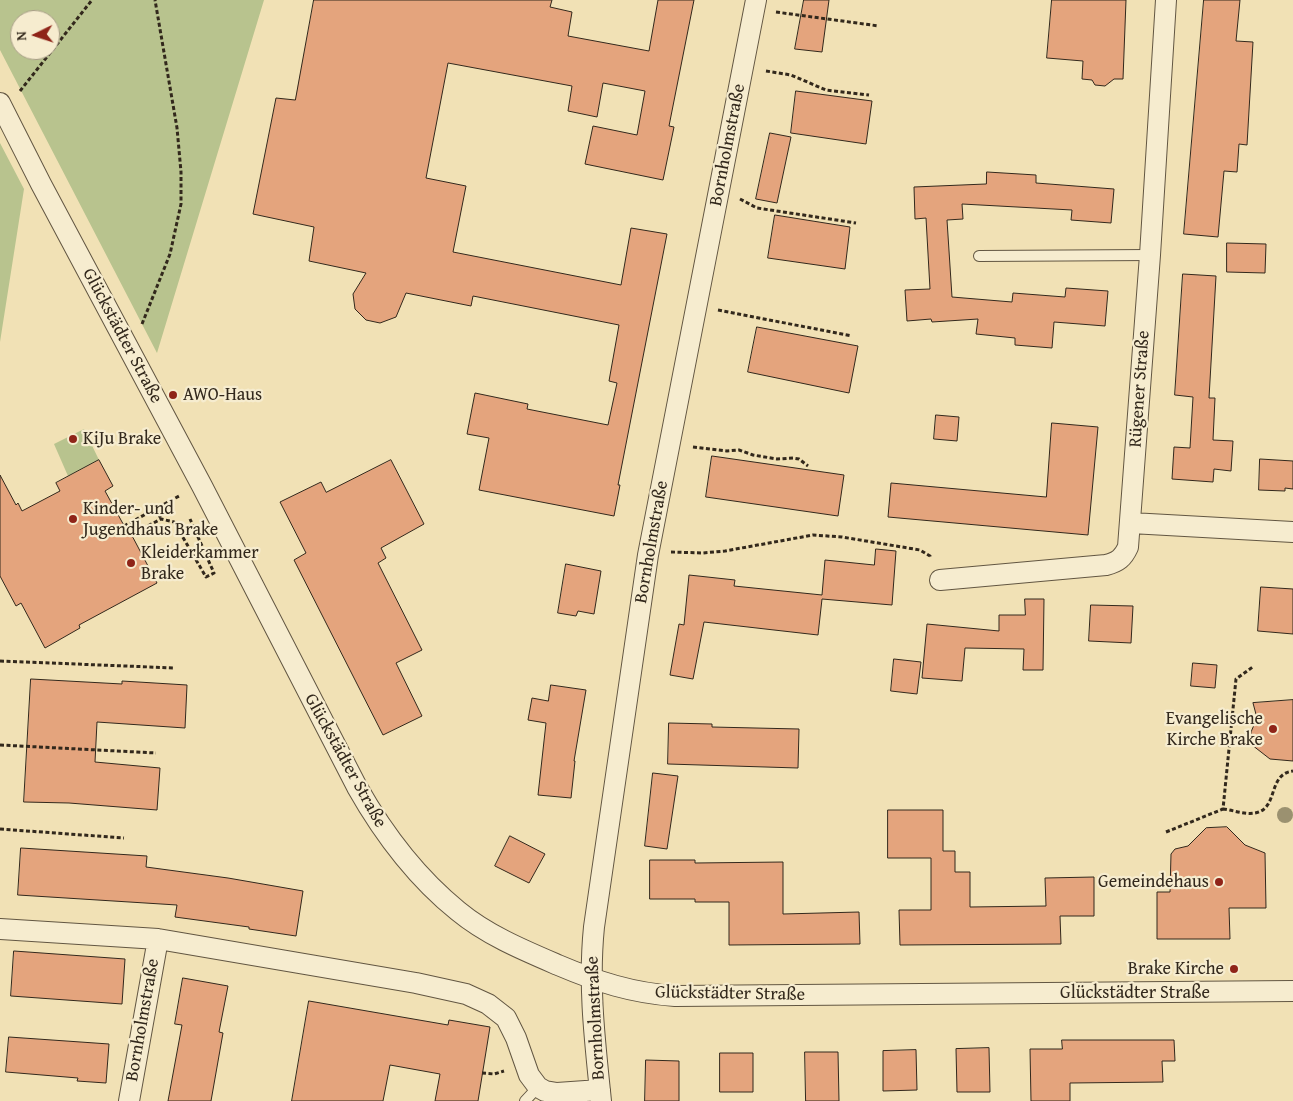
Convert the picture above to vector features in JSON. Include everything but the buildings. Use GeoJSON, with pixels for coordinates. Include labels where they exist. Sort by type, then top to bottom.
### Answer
{"type":"FeatureCollection","features":[{"type":"Feature","properties":{"kind":"street","name":"Rügener Straße"},"geometry":{"type":"LineString","coordinates":[[940,580],[1115,563],[1123,557],[1128,547],[1150,255],[1166,0]]}},
{"type":"Feature","properties":{"kind":"street","name":"Bornholmstraße"},"geometry":{"type":"LineString","coordinates":[[0,929],[158,939],[408,982],[466,994],[488,1004],[506,1018],[516,1038],[529,1075],[532,1094],[545,1091],[600,1095],[590,978],[594,927],[648,555],[755,4]]}},
{"type":"Feature","properties":{"kind":"street","name":"Glückstädter Straße"},"geometry":{"type":"LineString","coordinates":[[2,107],[130,353],[207,495],[357,787],[388,837],[434,889],[458,911],[482,928],[513,945],[590,978],[632,991],[675,996],[1293,992]]}},
{"type":"Feature","properties":{"kind":"street"},"geometry":{"type":"LineString","coordinates":[[1131,523],[1293,532]]}},
{"type":"Feature","properties":{"kind":"street","name":"Bornholmstraße"},"geometry":{"type":"LineString","coordinates":[[129,1101],[158,939]]}},
{"type":"Feature","properties":{"kind":"lane"},"geometry":{"type":"LineString","coordinates":[[979,256],[1150,255]]}},
{"type":"Feature","properties":{"kind":"path"},"geometry":{"type":"LineString","coordinates":[[2,107],[92,0]]}},
{"type":"Feature","properties":{"kind":"path"},"geometry":{"type":"LineString","coordinates":[[130,353],[170,254],[181,204],[181,172],[177,128],[155,0]]}},
{"type":"Feature","properties":{"kind":"path"},"geometry":{"type":"LineString","coordinates":[[755,4],[880,26]]}},
{"type":"Feature","properties":{"kind":"path"},"geometry":{"type":"LineString","coordinates":[[743,67],[790,76],[826,90],[870,95]]}},
{"type":"Feature","properties":{"kind":"path"},"geometry":{"type":"LineString","coordinates":[[718,196],[744,200],[757,208],[856,223]]}},
{"type":"Feature","properties":{"kind":"path"},"geometry":{"type":"LineString","coordinates":[[696,306],[852,336]]}},
{"type":"Feature","properties":{"kind":"path"},"geometry":{"type":"LineString","coordinates":[[670,442],[680,446],[739,450],[753,455],[777,459],[799,459],[808,466]]}},
{"type":"Feature","properties":{"kind":"path"},"geometry":{"type":"LineString","coordinates":[[124,526],[180,495],[184,504]]}},
{"type":"Feature","properties":{"kind":"path"},"geometry":{"type":"LineString","coordinates":[[156,508],[161,519]]}},
{"type":"Feature","properties":{"kind":"path"},"geometry":{"type":"LineString","coordinates":[[132,535],[161,519],[174,522],[206,578],[214,573],[187,512]]}},
{"type":"Feature","properties":{"kind":"path"},"geometry":{"type":"LineString","coordinates":[[648,555],[663,552],[703,553],[813,535],[826,535],[920,550],[930,556],[940,580]]}},
{"type":"Feature","properties":{"kind":"path"},"geometry":{"type":"LineString","coordinates":[[0,661],[175,668]]}},
{"type":"Feature","properties":{"kind":"path"},"geometry":{"type":"LineString","coordinates":[[1223,809],[1236,680],[1254,666]]}},
{"type":"Feature","properties":{"kind":"path"},"geometry":{"type":"LineString","coordinates":[[0,744],[156,753]]}},
{"type":"Feature","properties":{"kind":"path"},"geometry":{"type":"LineString","coordinates":[[1166,832],[1223,809],[1250,813],[1258,812],[1271,800],[1279,778],[1285,772],[1293,772]]}},
{"type":"Feature","properties":{"kind":"path"},"geometry":{"type":"LineString","coordinates":[[0,829],[124,838]]}},
{"type":"Feature","properties":{"kind":"path"},"geometry":{"type":"LineString","coordinates":[[1150,884],[1175,884]]}},
{"type":"Feature","properties":{"kind":"green space"},"geometry":{"type":"Polygon","coordinates":[[[0,0],[264,0],[157,353],[0,50],[0,0]]]}},
{"type":"Feature","properties":{"kind":"green space"},"geometry":{"type":"Polygon","coordinates":[[[0,143],[24,189],[0,342],[0,143]]]}},
{"type":"Feature","properties":{"kind":"green space"},"geometry":{"type":"Polygon","coordinates":[[[84,429],[99,460],[68,476],[54,444],[84,429]]]}},
{"type":"Feature","properties":{"kind":"place","name":"AWO-Haus"},"geometry":{"type":"Point","coordinates":[173,395]}},
{"type":"Feature","properties":{"kind":"place","name":"KiJu Brake"},"geometry":{"type":"Point","coordinates":[73,439]}},
{"type":"Feature","properties":{"kind":"place","name":"Kinder- und Jugendhaus Brake"},"geometry":{"type":"Point","coordinates":[73,519]}},
{"type":"Feature","properties":{"kind":"place","name":"Kleiderkammer Brake"},"geometry":{"type":"Point","coordinates":[131,563]}},
{"type":"Feature","properties":{"kind":"place","name":"Evangelische Kirche Brake"},"geometry":{"type":"Point","coordinates":[1273,729]}},
{"type":"Feature","properties":{"kind":"place","name":"Gemeindehaus"},"geometry":{"type":"Point","coordinates":[1219,882]}},
{"type":"Feature","properties":{"kind":"place","name":"Brake Kirche"},"geometry":{"type":"Point","coordinates":[1234,969]}}]}
